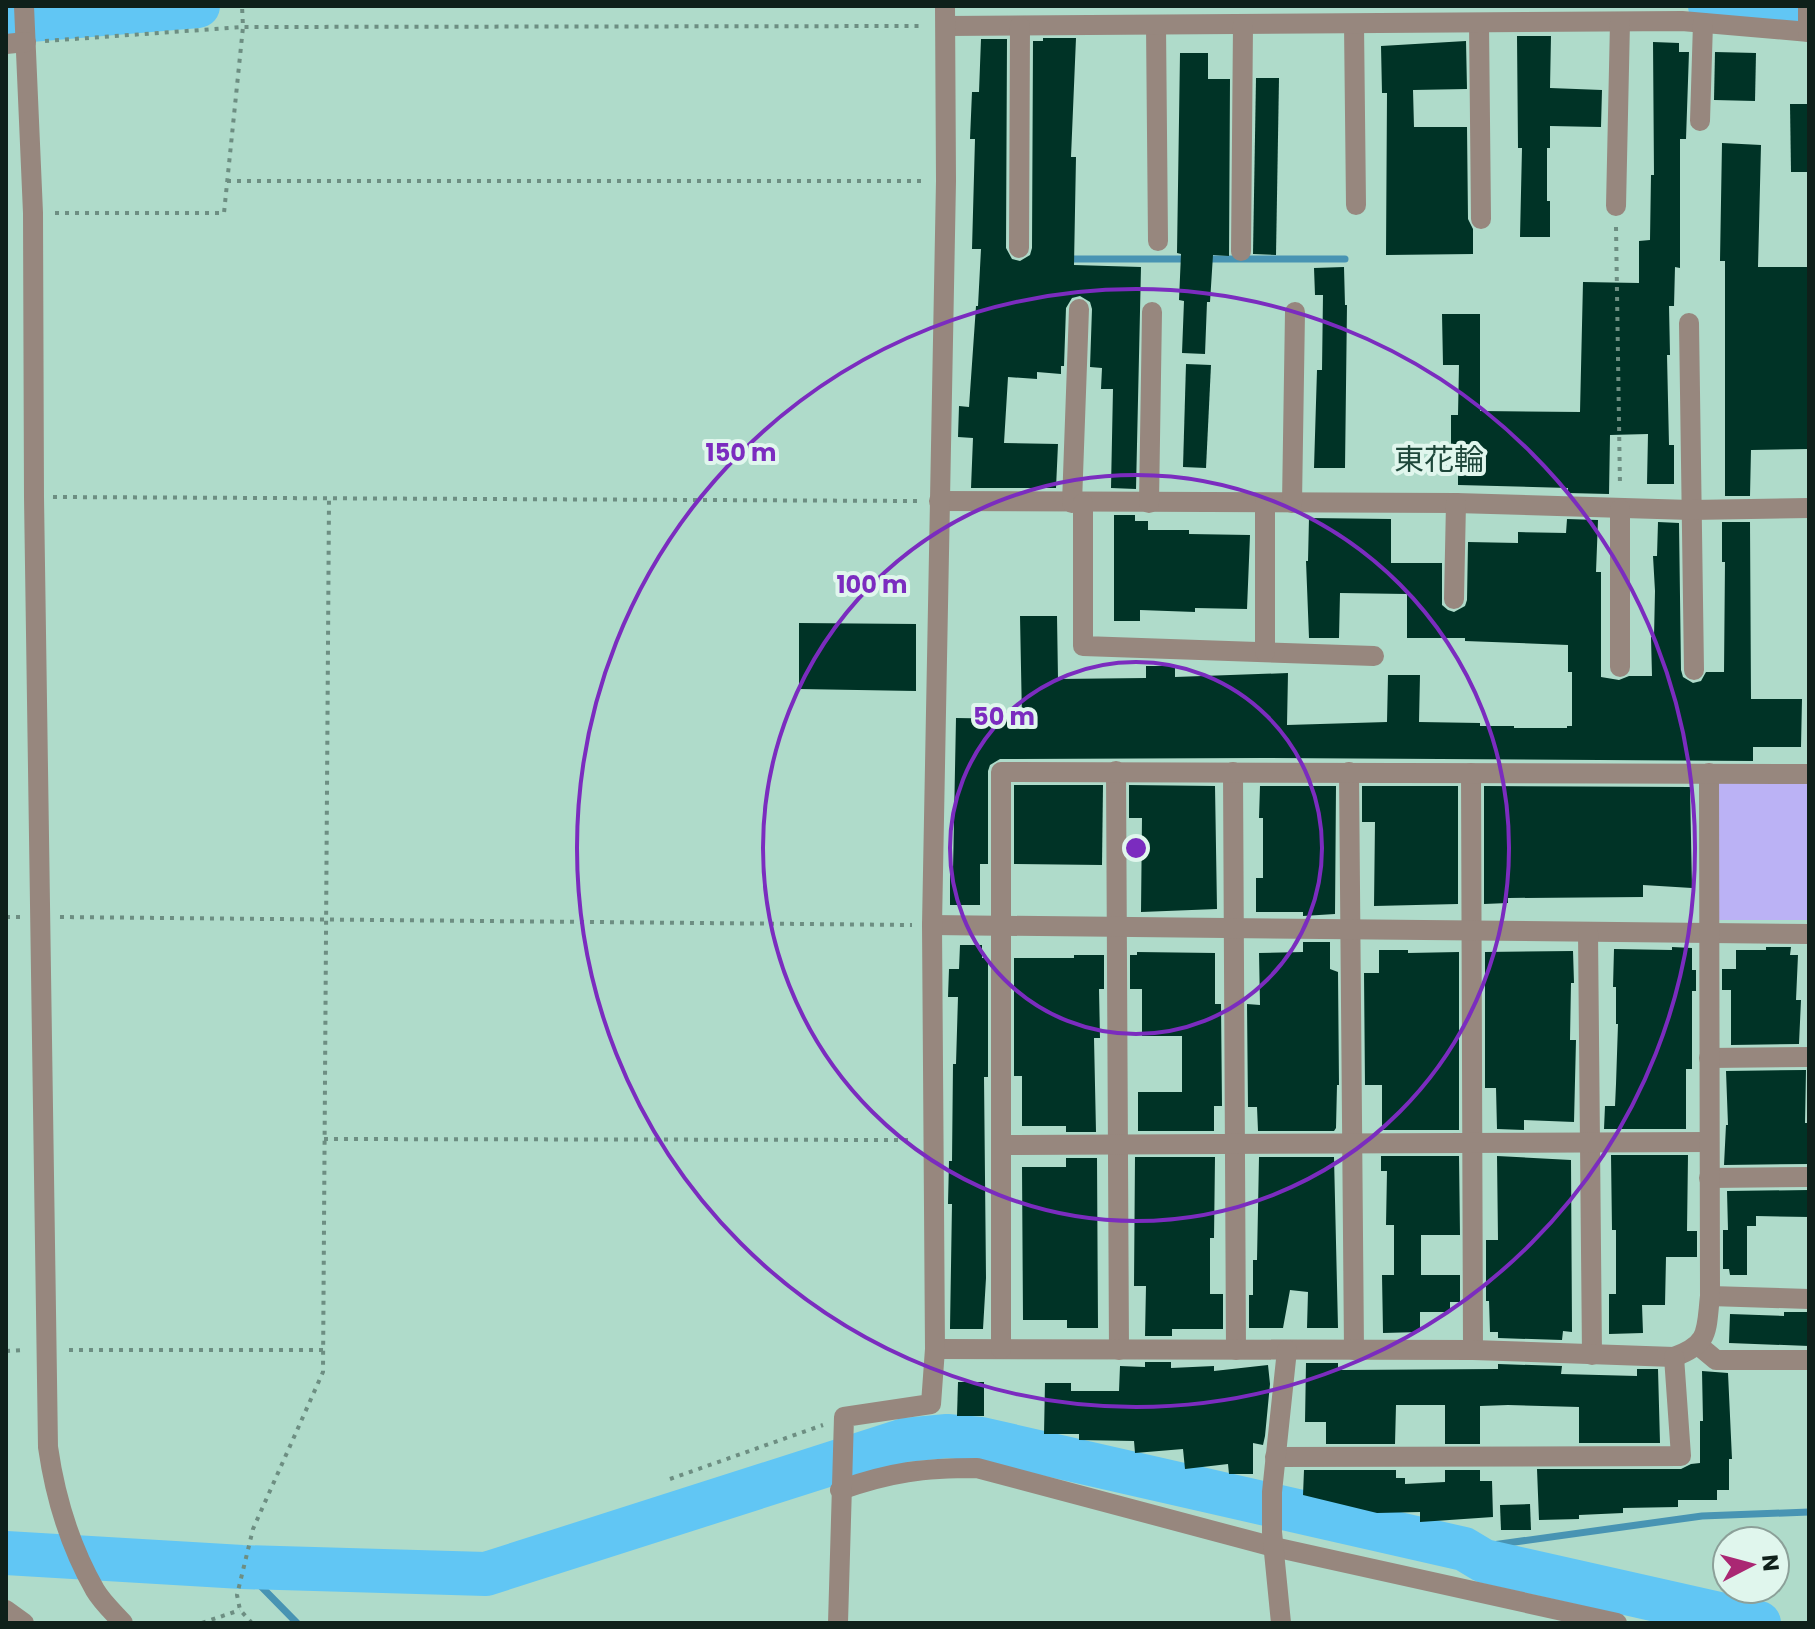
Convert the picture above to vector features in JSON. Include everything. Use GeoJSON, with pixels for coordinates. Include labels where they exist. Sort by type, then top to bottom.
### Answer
{"type":"FeatureCollection","features":[{"type":"Feature","properties":{"kind":"street"},"geometry":{"type":"LineString","coordinates":[[24,6],[20,40],[33,213],[34,497],[48,1447],[53,1482],[72,1540],[92,1585],[123,1623]]}},
{"type":"Feature","properties":{"kind":"street"},"geometry":{"type":"LineString","coordinates":[[838,1623],[844,1417],[931,1404],[935,1349],[932,925],[946,181],[946,16],[1020,26],[1479,23],[1551,16],[1620,22],[1682,15],[1703,23],[1808,24]]}},
{"type":"Feature","properties":{"kind":"street"},"geometry":{"type":"LineString","coordinates":[[1616,206],[1620,22]]}},
{"type":"Feature","properties":{"kind":"street"},"geometry":{"type":"LineString","coordinates":[[1479,23],[1481,219]]}},
{"type":"Feature","properties":{"kind":"street"},"geometry":{"type":"LineString","coordinates":[[1700,121],[1703,23]]}},
{"type":"Feature","properties":{"kind":"street"},"geometry":{"type":"LineString","coordinates":[[1354,24],[1356,205]]}},
{"type":"Feature","properties":{"kind":"street"},"geometry":{"type":"LineString","coordinates":[[1156,25],[1158,241]]}},
{"type":"Feature","properties":{"kind":"street"},"geometry":{"type":"LineString","coordinates":[[1241,251],[1243,25]]}},
{"type":"Feature","properties":{"kind":"street"},"geometry":{"type":"LineString","coordinates":[[1019,248],[1020,26]]}},
{"type":"Feature","properties":{"kind":"street"},"geometry":{"type":"LineString","coordinates":[[1079,309],[1078,503],[1083,646],[1374,656]]}},
{"type":"Feature","properties":{"kind":"street"},"geometry":{"type":"LineString","coordinates":[[1149,503],[1152,312]]}},
{"type":"Feature","properties":{"kind":"street"},"geometry":{"type":"LineString","coordinates":[[1292,503],[1295,312]]}},
{"type":"Feature","properties":{"kind":"street"},"geometry":{"type":"LineString","coordinates":[[1689,323],[1694,670]]}},
{"type":"Feature","properties":{"kind":"street"},"geometry":{"type":"LineString","coordinates":[[939,501],[1456,503],[1691,510],[1809,508]]}},
{"type":"Feature","properties":{"kind":"street"},"geometry":{"type":"LineString","coordinates":[[1265,503],[1265,652]]}},
{"type":"Feature","properties":{"kind":"street"},"geometry":{"type":"LineString","coordinates":[[1454,599],[1456,503]]}},
{"type":"Feature","properties":{"kind":"street"},"geometry":{"type":"LineString","coordinates":[[1620,509],[1620,667]]}},
{"type":"Feature","properties":{"kind":"street"},"geometry":{"type":"LineString","coordinates":[[1116,771],[1119,1350]]}},
{"type":"Feature","properties":{"kind":"street"},"geometry":{"type":"LineString","coordinates":[[1001,1349],[1001,772],[1809,774]]}},
{"type":"Feature","properties":{"kind":"street"},"geometry":{"type":"LineString","coordinates":[[1233,772],[1236,1350]]}},
{"type":"Feature","properties":{"kind":"street"},"geometry":{"type":"LineString","coordinates":[[1349,772],[1354,1350]]}},
{"type":"Feature","properties":{"kind":"street"},"geometry":{"type":"LineString","coordinates":[[1471,773],[1473,1350]]}},
{"type":"Feature","properties":{"kind":"street"},"geometry":{"type":"LineString","coordinates":[[935,1349],[1473,1350],[1674,1357],[1698,1345],[1705,1336],[1710,1296],[1709,773]]}},
{"type":"Feature","properties":{"kind":"street"},"geometry":{"type":"LineString","coordinates":[[932,925],[1809,934]]}},
{"type":"Feature","properties":{"kind":"street"},"geometry":{"type":"LineString","coordinates":[[1588,932],[1592,1355]]}},
{"type":"Feature","properties":{"kind":"street"},"geometry":{"type":"LineString","coordinates":[[1709,1058],[1809,1057]]}},
{"type":"Feature","properties":{"kind":"street"},"geometry":{"type":"LineString","coordinates":[[1001,1145],[1709,1142]]}},
{"type":"Feature","properties":{"kind":"street"},"geometry":{"type":"LineString","coordinates":[[1709,1178],[1809,1177]]}},
{"type":"Feature","properties":{"kind":"street"},"geometry":{"type":"LineString","coordinates":[[1710,1296],[1809,1299]]}},
{"type":"Feature","properties":{"kind":"street"},"geometry":{"type":"LineString","coordinates":[[1698,1345],[1716,1360],[1809,1360]]}},
{"type":"Feature","properties":{"kind":"street"},"geometry":{"type":"LineString","coordinates":[[1281,1623],[1272,1492],[1287,1350]]}},
{"type":"Feature","properties":{"kind":"street"},"geometry":{"type":"LineString","coordinates":[[1275,1457],[1681,1456],[1674,1357]]}},
{"type":"Feature","properties":{"kind":"street"},"geometry":{"type":"LineString","coordinates":[[841,1483],[935,1468],[977,1468],[1617,1623]]}},
{"type":"Feature","properties":{"kind":"street"},"geometry":{"type":"LineString","coordinates":[[6,1610],[24,1623]]}},
{"type":"Feature","properties":{"kind":"path"},"geometry":{"type":"LineString","coordinates":[[33,213],[224,213],[243,27],[242,6]]}},
{"type":"Feature","properties":{"kind":"path"},"geometry":{"type":"LineString","coordinates":[[20,40],[243,27],[946,16]]}},
{"type":"Feature","properties":{"kind":"path"},"geometry":{"type":"LineString","coordinates":[[227,181],[946,181]]}},
{"type":"Feature","properties":{"kind":"path"},"geometry":{"type":"LineString","coordinates":[[1616,206],[1620,509]]}},
{"type":"Feature","properties":{"kind":"path"},"geometry":{"type":"LineString","coordinates":[[34,497],[939,501]]}},
{"type":"Feature","properties":{"kind":"path"},"geometry":{"type":"LineString","coordinates":[[252,1623],[240,1610],[237,1595],[253,1529],[323,1372],[329,498]]}},
{"type":"Feature","properties":{"kind":"path"},"geometry":{"type":"LineString","coordinates":[[6,917],[932,925]]}},
{"type":"Feature","properties":{"kind":"path"},"geometry":{"type":"LineString","coordinates":[[324,1139],[933,1140]]}},
{"type":"Feature","properties":{"kind":"path"},"geometry":{"type":"LineString","coordinates":[[6,1351],[323,1350]]}},
{"type":"Feature","properties":{"kind":"path"},"geometry":{"type":"LineString","coordinates":[[670,1479],[844,1417]]}},
{"type":"Feature","properties":{"kind":"path"},"geometry":{"type":"LineString","coordinates":[[202,1623],[240,1610]]}},
{"type":"Feature","properties":{"kind":"shaded area"},"geometry":{"type":"Polygon","coordinates":[[[1719,782],[1809,782],[1809,920],[1719,920],[1719,782]]]}},
{"type":"Feature","properties":{"kind":"building"},"geometry":{"type":"Polygon","coordinates":[[[1517,36],[1551,36],[1550,88],[1602,90],[1601,127],[1550,126],[1547,201],[1550,201],[1550,237],[1520,237],[1522,148],[1518,148],[1517,36]]]}},
{"type":"Feature","properties":{"kind":"building"},"geometry":{"type":"Polygon","coordinates":[[[1043,38],[1076,38],[1071,157],[1076,157],[1074,265],[1141,267],[1136,489],[1111,488],[1113,389],[1101,389],[1102,368],[1090,367],[1092,309],[1090,302],[1080,296],[1072,298],[1066,308],[1061,374],[1037,372],[1037,379],[1008,377],[1004,443],[1058,444],[1056,488],[971,488],[973,438],[958,437],[959,406],[969,407],[978,306],[981,249],[972,249],[975,139],[970,139],[972,92],[979,92],[981,39],[1007,39],[1006,248],[1012,259],[1020,261],[1030,255],[1032,248],[1033,41],[1043,41],[1043,38]]]}},
{"type":"Feature","properties":{"kind":"building"},"geometry":{"type":"Polygon","coordinates":[[[1466,41],[1467,89],[1413,90],[1414,127],[1467,127],[1468,219],[1473,229],[1473,254],[1386,255],[1387,93],[1382,93],[1381,46],[1466,41]]]}},
{"type":"Feature","properties":{"kind":"building"},"geometry":{"type":"Polygon","coordinates":[[[1653,42],[1679,43],[1679,52],[1689,52],[1686,139],[1680,139],[1680,268],[1675,267],[1674,306],[1669,306],[1670,355],[1667,355],[1669,445],[1674,445],[1674,484],[1647,484],[1648,434],[1610,435],[1609,494],[1568,493],[1568,488],[1458,485],[1458,465],[1451,465],[1451,415],[1458,415],[1459,365],[1443,365],[1442,314],[1480,314],[1480,411],[1580,412],[1583,282],[1639,283],[1639,241],[1650,240],[1651,175],[1654,175],[1653,42]]]}},
{"type":"Feature","properties":{"kind":"building"},"geometry":{"type":"Polygon","coordinates":[[[1715,52],[1756,53],[1755,101],[1714,100],[1715,52]]]}},
{"type":"Feature","properties":{"kind":"building"},"geometry":{"type":"Polygon","coordinates":[[[1180,53],[1208,53],[1208,79],[1230,79],[1229,256],[1213,255],[1205,354],[1182,353],[1184,301],[1179,300],[1181,254],[1177,253],[1180,53]]]}},
{"type":"Feature","properties":{"kind":"building"},"geometry":{"type":"Polygon","coordinates":[[[1256,78],[1279,78],[1276,255],[1253,254],[1256,78]]]}},
{"type":"Feature","properties":{"kind":"building"},"geometry":{"type":"Polygon","coordinates":[[[1790,104],[1809,104],[1809,172],[1791,172],[1790,104]]]}},
{"type":"Feature","properties":{"kind":"building"},"geometry":{"type":"Polygon","coordinates":[[[1722,143],[1761,145],[1758,267],[1809,267],[1809,449],[1751,450],[1750,496],[1725,496],[1725,261],[1720,261],[1722,143]]]}},
{"type":"Feature","properties":{"kind":"building"},"geometry":{"type":"Polygon","coordinates":[[[1344,267],[1347,305],[1345,468],[1314,468],[1317,370],[1322,370],[1323,295],[1315,295],[1314,268],[1344,267]]]}},
{"type":"Feature","properties":{"kind":"building"},"geometry":{"type":"Polygon","coordinates":[[[1186,364],[1211,365],[1206,468],[1183,467],[1186,364]]]}},
{"type":"Feature","properties":{"kind":"building"},"geometry":{"type":"Polygon","coordinates":[[[1114,515],[1135,515],[1135,521],[1148,521],[1148,530],[1250,535],[1247,609],[1195,608],[1195,612],[1140,610],[1140,621],[1114,621],[1114,515]]]}},
{"type":"Feature","properties":{"kind":"building"},"geometry":{"type":"Polygon","coordinates":[[[1309,518],[1391,519],[1391,563],[1442,563],[1442,605],[1454,612],[1465,606],[1467,600],[1468,542],[1518,543],[1518,532],[1566,533],[1567,519],[1598,520],[1596,572],[1601,572],[1601,677],[1619,680],[1629,676],[1652,676],[1653,556],[1657,556],[1658,522],[1679,523],[1681,670],[1683,677],[1693,683],[1701,681],[1706,672],[1724,672],[1725,562],[1722,562],[1722,522],[1750,522],[1751,699],[1802,699],[1801,747],[1753,747],[1753,761],[1000,759],[990,765],[988,771],[988,864],[980,864],[980,905],[950,905],[956,718],[1022,719],[1020,616],[1057,616],[1058,679],[1146,678],[1146,666],[1175,666],[1175,677],[1288,673],[1287,725],[1387,722],[1388,675],[1420,675],[1419,722],[1480,723],[1480,726],[1514,728],[1572,726],[1572,672],[1568,672],[1568,645],[1465,641],[1465,638],[1407,638],[1407,594],[1340,593],[1339,638],[1309,638],[1306,561],[1309,518]]]}},
{"type":"Feature","properties":{"kind":"building"},"geometry":{"type":"Polygon","coordinates":[[[799,623],[916,624],[916,691],[799,689],[799,623]]]}},
{"type":"Feature","properties":{"kind":"building"},"geometry":{"type":"Polygon","coordinates":[[[1014,785],[1103,785],[1102,865],[1014,864],[1014,785]]]}},
{"type":"Feature","properties":{"kind":"building"},"geometry":{"type":"Polygon","coordinates":[[[1129,785],[1215,786],[1217,909],[1141,912],[1142,818],[1129,818],[1129,785]]]}},
{"type":"Feature","properties":{"kind":"building"},"geometry":{"type":"Polygon","coordinates":[[[1260,786],[1336,786],[1335,914],[1303,916],[1303,912],[1256,912],[1256,878],[1263,878],[1260,786]]]}},
{"type":"Feature","properties":{"kind":"building"},"geometry":{"type":"Polygon","coordinates":[[[1362,786],[1458,786],[1458,904],[1374,906],[1375,822],[1362,822],[1362,786]]]}},
{"type":"Feature","properties":{"kind":"building"},"geometry":{"type":"Polygon","coordinates":[[[1484,786],[1690,787],[1692,888],[1643,885],[1643,897],[1508,898],[1508,903],[1484,904],[1484,786]]]}},
{"type":"Feature","properties":{"kind":"building"},"geometry":{"type":"Polygon","coordinates":[[[1303,942],[1330,942],[1330,969],[1338,972],[1339,1085],[1336,1128],[1334,1131],[1258,1131],[1257,1107],[1248,1107],[1247,1004],[1260,1005],[1259,953],[1303,952],[1303,942]]]}},
{"type":"Feature","properties":{"kind":"building"},"geometry":{"type":"Polygon","coordinates":[[[960,945],[982,945],[982,958],[988,958],[983,1329],[950,1329],[952,1204],[948,1204],[949,1161],[952,1161],[953,1064],[956,1064],[958,997],[948,997],[949,969],[959,969],[960,945]]]}},
{"type":"Feature","properties":{"kind":"building"},"geometry":{"type":"Polygon","coordinates":[[[1672,947],[1692,948],[1692,970],[1696,970],[1696,991],[1692,991],[1692,1069],[1686,1069],[1686,1129],[1604,1129],[1605,1106],[1615,1106],[1618,1024],[1616,987],[1613,987],[1614,949],[1672,950],[1672,947]]]}},
{"type":"Feature","properties":{"kind":"building"},"geometry":{"type":"Polygon","coordinates":[[[1766,947],[1791,947],[1790,955],[1798,955],[1796,1000],[1801,1000],[1799,1044],[1731,1045],[1731,990],[1722,990],[1722,969],[1736,969],[1736,950],[1766,950],[1766,947]]]}},
{"type":"Feature","properties":{"kind":"building"},"geometry":{"type":"Polygon","coordinates":[[[1379,950],[1459,952],[1459,1130],[1382,1130],[1382,1085],[1365,1085],[1364,973],[1379,973],[1379,950]]]}},
{"type":"Feature","properties":{"kind":"building"},"geometry":{"type":"Polygon","coordinates":[[[1573,951],[1570,1040],[1576,1040],[1574,1122],[1524,1120],[1524,1130],[1497,1129],[1496,1088],[1485,1088],[1485,952],[1573,951]]]}},
{"type":"Feature","properties":{"kind":"building"},"geometry":{"type":"Polygon","coordinates":[[[1137,952],[1215,953],[1215,1004],[1221,1004],[1222,1106],[1214,1106],[1214,1131],[1138,1131],[1138,1092],[1182,1092],[1182,1036],[1142,1036],[1142,989],[1130,989],[1130,955],[1137,955],[1137,952]]]}},
{"type":"Feature","properties":{"kind":"building"},"geometry":{"type":"Polygon","coordinates":[[[1074,955],[1104,955],[1104,989],[1099,989],[1100,1038],[1094,1038],[1096,1132],[1066,1132],[1066,1126],[1022,1126],[1022,1076],[1014,1076],[1014,958],[1074,958],[1074,955]]]}},
{"type":"Feature","properties":{"kind":"building"},"geometry":{"type":"Polygon","coordinates":[[[1806,1070],[1805,1123],[1809,1123],[1809,1164],[1724,1165],[1728,1125],[1726,1071],[1806,1070]]]}},
{"type":"Feature","properties":{"kind":"building"},"geometry":{"type":"Polygon","coordinates":[[[1611,1155],[1688,1155],[1687,1231],[1697,1231],[1697,1257],[1666,1257],[1665,1305],[1642,1305],[1643,1333],[1609,1334],[1609,1294],[1616,1294],[1611,1155]]]}},
{"type":"Feature","properties":{"kind":"building"},"geometry":{"type":"Polygon","coordinates":[[[1381,1156],[1459,1156],[1460,1235],[1421,1235],[1421,1275],[1460,1275],[1460,1302],[1450,1302],[1450,1312],[1420,1312],[1420,1332],[1383,1333],[1382,1275],[1394,1275],[1394,1225],[1386,1225],[1387,1171],[1381,1171],[1381,1156]]]}},
{"type":"Feature","properties":{"kind":"building"},"geometry":{"type":"Polygon","coordinates":[[[1497,1156],[1571,1160],[1572,1332],[1563,1331],[1562,1340],[1498,1338],[1498,1332],[1490,1332],[1489,1301],[1486,1301],[1486,1240],[1498,1240],[1497,1156]]]}},
{"type":"Feature","properties":{"kind":"building"},"geometry":{"type":"Polygon","coordinates":[[[1135,1157],[1215,1157],[1210,1294],[1223,1294],[1223,1329],[1172,1329],[1172,1336],[1145,1336],[1146,1286],[1134,1286],[1135,1157]]]}},
{"type":"Feature","properties":{"kind":"building"},"geometry":{"type":"Polygon","coordinates":[[[1259,1157],[1334,1157],[1338,1328],[1307,1328],[1308,1292],[1290,1290],[1283,1328],[1249,1328],[1253,1260],[1257,1260],[1259,1157]]]}},
{"type":"Feature","properties":{"kind":"building"},"geometry":{"type":"Polygon","coordinates":[[[1066,1158],[1097,1158],[1098,1328],[1067,1328],[1067,1320],[1023,1320],[1022,1167],[1066,1167],[1066,1158]]]}},
{"type":"Feature","properties":{"kind":"building"},"geometry":{"type":"Polygon","coordinates":[[[1809,1190],[1809,1217],[1756,1216],[1756,1226],[1747,1226],[1747,1275],[1730,1275],[1729,1269],[1723,1269],[1723,1230],[1728,1230],[1727,1191],[1809,1190]]]}},
{"type":"Feature","properties":{"kind":"building"},"geometry":{"type":"Polygon","coordinates":[[[1784,1312],[1809,1312],[1809,1346],[1729,1343],[1730,1314],[1784,1316],[1784,1312]]]}},
{"type":"Feature","properties":{"kind":"building"},"geometry":{"type":"Polygon","coordinates":[[[1145,1362],[1171,1362],[1171,1368],[1214,1366],[1214,1371],[1268,1365],[1270,1384],[1265,1436],[1263,1445],[1253,1443],[1253,1474],[1229,1474],[1228,1464],[1185,1469],[1183,1449],[1135,1453],[1134,1441],[1079,1440],[1079,1434],[1044,1434],[1045,1383],[1071,1383],[1071,1391],[1119,1391],[1120,1366],[1145,1367],[1145,1362]]]}},
{"type":"Feature","properties":{"kind":"building"},"geometry":{"type":"Polygon","coordinates":[[[1306,1363],[1338,1363],[1338,1368],[1342,1370],[1498,1369],[1498,1364],[1562,1366],[1561,1374],[1637,1376],[1637,1369],[1658,1369],[1660,1443],[1579,1443],[1579,1407],[1508,1405],[1480,1406],[1480,1444],[1445,1444],[1445,1405],[1396,1405],[1395,1444],[1326,1444],[1326,1422],[1305,1422],[1306,1363]]]}},
{"type":"Feature","properties":{"kind":"building"},"geometry":{"type":"Polygon","coordinates":[[[1702,1371],[1728,1373],[1732,1459],[1729,1459],[1729,1490],[1717,1490],[1717,1500],[1678,1500],[1678,1507],[1623,1508],[1623,1513],[1539,1520],[1537,1469],[1681,1469],[1700,1463],[1702,1371]]]}},
{"type":"Feature","properties":{"kind":"building"},"geometry":{"type":"Polygon","coordinates":[[[958,1382],[984,1382],[984,1416],[957,1416],[958,1382]]]}},
{"type":"Feature","properties":{"kind":"building"},"geometry":{"type":"Polygon","coordinates":[[[1304,1470],[1396,1470],[1396,1478],[1405,1478],[1405,1484],[1445,1482],[1445,1470],[1480,1470],[1480,1481],[1492,1481],[1493,1517],[1420,1522],[1420,1512],[1377,1513],[1303,1495],[1304,1470]]]}},
{"type":"Feature","properties":{"kind":"building"},"geometry":{"type":"Polygon","coordinates":[[[1530,1504],[1531,1530],[1501,1530],[1500,1505],[1530,1504]]]}},
{"type":"Feature","properties":{"kind":"waterway"},"geometry":{"type":"LineString","coordinates":[[6,22],[198,6]]}},
{"type":"Feature","properties":{"kind":"waterway"},"geometry":{"type":"LineString","coordinates":[[1710,6],[1809,14]]}},
{"type":"Feature","properties":{"kind":"waterway"},"geometry":{"type":"LineString","coordinates":[[1067,259],[1190,259]]}},
{"type":"Feature","properties":{"kind":"waterway"},"geometry":{"type":"LineString","coordinates":[[1207,259],[1345,259]]}},
{"type":"Feature","properties":{"kind":"waterway"},"geometry":{"type":"LineString","coordinates":[[6,1553],[242,1567],[486,1574],[905,1440],[947,1436],[981,1439],[1464,1549],[1484,1561],[1759,1623]]}},
{"type":"Feature","properties":{"kind":"waterway"},"geometry":{"type":"LineString","coordinates":[[1464,1549],[1702,1516],[1809,1512]]}},
{"type":"Feature","properties":{"kind":"waterway"},"geometry":{"type":"LineString","coordinates":[[242,1567],[297,1623]]}},
{"type":"Feature","properties":{"kind":"district","name":"東花輪"},"geometry":{"type":"Point","coordinates":[1439,459]}}]}
